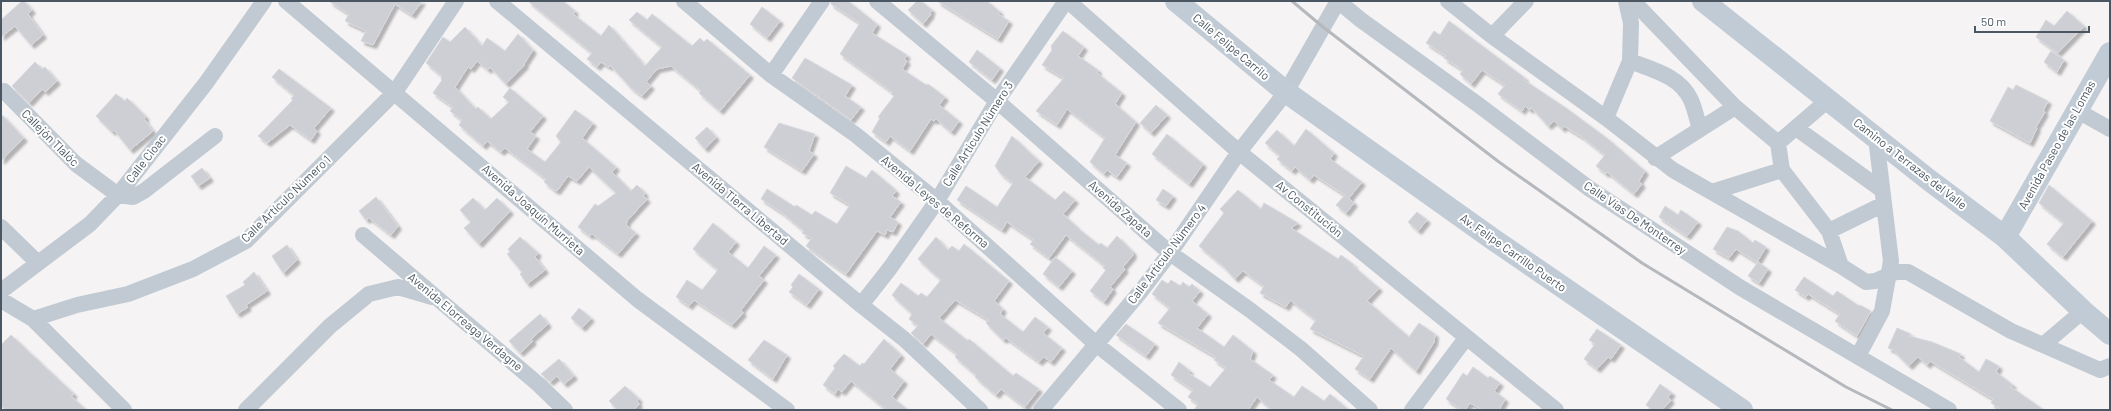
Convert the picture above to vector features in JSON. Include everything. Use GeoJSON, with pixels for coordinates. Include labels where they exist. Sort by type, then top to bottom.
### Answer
{"type":"FeatureCollection","features":[{"type":"Feature","properties":{"kind":"street","name":"Calle Cioac"},"geometry":{"type":"LineString","coordinates":[[1,291],[90,224],[118,195],[206,83],[264,1]]}},
{"type":"Feature","properties":{"kind":"street","name":"Avenida Joaquín Murrieta"},"geometry":{"type":"LineString","coordinates":[[286,1],[637,299],[787,410]]}},
{"type":"Feature","properties":{"kind":"street","name":"Calle Artículo Número 1"},"geometry":{"type":"LineString","coordinates":[[32,319],[77,304],[128,294],[193,269],[246,241],[395,92],[456,1]]}},
{"type":"Feature","properties":{"kind":"street","name":"Avenida Tierra Libertad"},"geometry":{"type":"LineString","coordinates":[[497,1],[860,305],[904,339],[980,410]]}},
{"type":"Feature","properties":{"kind":"street","name":"Avenida Leyes de Reforma"},"geometry":{"type":"LineString","coordinates":[[684,1],[771,75],[856,136],[937,201],[1096,344],[1179,410]]}},
{"type":"Feature","properties":{"kind":"street"},"geometry":{"type":"LineString","coordinates":[[771,75],[822,1]]}},
{"type":"Feature","properties":{"kind":"street","name":"Avenida Zapata"},"geometry":{"type":"LineString","coordinates":[[877,1],[997,101],[1170,253],[1250,310],[1301,349],[1370,410]]}},
{"type":"Feature","properties":{"kind":"street","name":"Calle Artículo Número 3"},"geometry":{"type":"LineString","coordinates":[[860,305],[890,268],[937,201],[997,101],[1067,1]]}},
{"type":"Feature","properties":{"kind":"street","name":"Av Constitución"},"geometry":{"type":"LineString","coordinates":[[1067,1],[1239,152],[1556,410]]}},
{"type":"Feature","properties":{"kind":"street","name":"Calle Felipe Carrilo"},"geometry":{"type":"LineString","coordinates":[[1176,1],[1286,92]]}},
{"type":"Feature","properties":{"kind":"street","name":"Calle Artículo Número 4"},"geometry":{"type":"LineString","coordinates":[[1041,410],[1141,291],[1170,253],[1239,152],[1286,92],[1338,1]]}},
{"type":"Feature","properties":{"kind":"street","name":"Calle Vías De Monterrey"},"geometry":{"type":"LineString","coordinates":[[1338,1],[1361,20],[1480,106],[1590,189],[1741,288],[1949,410]]}},
{"type":"Feature","properties":{"kind":"street"},"geometry":{"type":"LineString","coordinates":[[1448,1],[1492,36],[1606,118],[1655,158],[1673,170],[1841,266],[1866,282],[1875,282],[1896,272],[1908,272],[2011,331],[2100,370],[2110,366]]}},
{"type":"Feature","properties":{"kind":"street"},"geometry":{"type":"LineString","coordinates":[[1492,36],[1526,1]]}},
{"type":"Feature","properties":{"kind":"street"},"geometry":{"type":"LineString","coordinates":[[1606,118],[1630,61],[1631,23],[1626,1]]}},
{"type":"Feature","properties":{"kind":"street"},"geometry":{"type":"LineString","coordinates":[[1633,1],[1735,107],[1778,144],[1782,170],[1829,231],[1841,266]]}},
{"type":"Feature","properties":{"kind":"street","name":"Camino a Terrazas del Valle"},"geometry":{"type":"LineString","coordinates":[[1703,1],[2005,238],[2083,311],[2110,334]]}},
{"type":"Feature","properties":{"kind":"street","name":"Avenida Paseo de las Lomas"},"geometry":{"type":"LineString","coordinates":[[2005,238],[2076,110],[2110,53]]}},
{"type":"Feature","properties":{"kind":"street"},"geometry":{"type":"LineString","coordinates":[[1630,61],[1666,74],[1682,85],[1691,100],[1700,129]]}},
{"type":"Feature","properties":{"kind":"street","name":"Callejón Tlalóc"},"geometry":{"type":"LineString","coordinates":[[4,92],[76,164],[118,195]]}},
{"type":"Feature","properties":{"kind":"street","name":"Av. Felipe Carrillo Puerto"},"geometry":{"type":"LineString","coordinates":[[1286,92],[1735,408]]}},
{"type":"Feature","properties":{"kind":"street"},"geometry":{"type":"LineString","coordinates":[[1778,144],[1828,100]]}},
{"type":"Feature","properties":{"kind":"street"},"geometry":{"type":"LineString","coordinates":[[1655,158],[1735,107]]}},
{"type":"Feature","properties":{"kind":"street"},"geometry":{"type":"LineString","coordinates":[[2076,110],[2110,129]]}},
{"type":"Feature","properties":{"kind":"street"},"geometry":{"type":"LineString","coordinates":[[1796,128],[1883,197]]}},
{"type":"Feature","properties":{"kind":"street"},"geometry":{"type":"LineString","coordinates":[[118,195],[133,197],[144,192],[215,136]]}},
{"type":"Feature","properties":{"kind":"street"},"geometry":{"type":"LineString","coordinates":[[1858,356],[1882,311],[1887,275],[1891,261],[1876,138]]}},
{"type":"Feature","properties":{"kind":"street"},"geometry":{"type":"LineString","coordinates":[[1712,192],[1782,170]]}},
{"type":"Feature","properties":{"kind":"street"},"geometry":{"type":"LineString","coordinates":[[1829,231],[1883,197]]}},
{"type":"Feature","properties":{"kind":"street"},"geometry":{"type":"LineString","coordinates":[[1,227],[38,263]]}},
{"type":"Feature","properties":{"kind":"street","name":"Avenida Elorreaga Verdagne"},"geometry":{"type":"LineString","coordinates":[[363,235],[538,384],[565,410]]}},
{"type":"Feature","properties":{"kind":"street"},"geometry":{"type":"LineString","coordinates":[[246,410],[330,326],[369,294],[398,287],[438,298]]}},
{"type":"Feature","properties":{"kind":"street"},"geometry":{"type":"LineString","coordinates":[[1,300],[32,319],[124,410]]}},
{"type":"Feature","properties":{"kind":"street"},"geometry":{"type":"LineString","coordinates":[[2043,345],[2083,311]]}},
{"type":"Feature","properties":{"kind":"street"},"geometry":{"type":"LineString","coordinates":[[1412,410],[1466,338]]}},
{"type":"Feature","properties":{"kind":"building"},"geometry":{"type":"Polygon","coordinates":[[[22,1],[24,1],[32,10],[28,14],[43,35],[31,45],[15,26],[1,37],[1,20],[22,1]]]}},
{"type":"Feature","properties":{"kind":"building"},"geometry":{"type":"Polygon","coordinates":[[[329,1],[422,1],[412,15],[395,4],[373,45],[361,41],[366,31],[345,21],[349,14],[329,1]]]}},
{"type":"Feature","properties":{"kind":"building"},"geometry":{"type":"Polygon","coordinates":[[[528,1],[563,1],[575,11],[573,14],[601,36],[609,25],[645,66],[662,47],[629,20],[637,12],[647,20],[652,14],[692,46],[700,38],[704,42],[707,39],[750,75],[720,111],[699,93],[701,91],[671,66],[657,69],[646,82],[651,86],[642,96],[631,88],[610,65],[609,67],[601,62],[597,67],[587,59],[592,53],[528,1]]]}},
{"type":"Feature","properties":{"kind":"building"},"geometry":{"type":"Polygon","coordinates":[[[831,1],[848,1],[877,24],[872,33],[907,55],[904,59],[907,61],[902,69],[926,85],[928,84],[945,97],[939,105],[959,121],[951,132],[936,119],[934,121],[931,119],[910,151],[890,136],[886,142],[872,132],[880,118],[878,117],[894,96],[891,94],[892,92],[840,54],[860,23],[831,4],[831,1]]]}},
{"type":"Feature","properties":{"kind":"building"},"geometry":{"type":"Polygon","coordinates":[[[917,1],[921,1],[932,10],[930,13],[931,14],[923,24],[908,10],[917,1]]]}},
{"type":"Feature","properties":{"kind":"building"},"geometry":{"type":"Polygon","coordinates":[[[937,1],[987,1],[1000,12],[998,14],[1009,21],[998,39],[937,1]]]}},
{"type":"Feature","properties":{"kind":"building"},"geometry":{"type":"Polygon","coordinates":[[[762,7],[780,21],[767,38],[750,24],[762,7]]]}},
{"type":"Feature","properties":{"kind":"building"},"geometry":{"type":"Polygon","coordinates":[[[2067,11],[2084,26],[2058,53],[2036,37],[2046,20],[2054,26],[2067,11]]]}},
{"type":"Feature","properties":{"kind":"building"},"geometry":{"type":"Polygon","coordinates":[[[1449,21],[1525,78],[1524,80],[1566,108],[1608,139],[1645,171],[1639,181],[1642,184],[1634,194],[1607,172],[1606,174],[1596,166],[1605,155],[1582,137],[1564,126],[1562,129],[1554,121],[1548,126],[1531,107],[1530,110],[1525,106],[1522,111],[1498,94],[1505,85],[1482,70],[1471,84],[1460,74],[1463,70],[1444,58],[1446,56],[1426,43],[1434,31],[1440,35],[1449,21]]]}},
{"type":"Feature","properties":{"kind":"building"},"geometry":{"type":"Polygon","coordinates":[[[465,27],[482,46],[487,38],[505,51],[518,34],[533,50],[524,64],[525,65],[506,84],[490,67],[488,70],[477,61],[471,69],[468,67],[455,87],[476,109],[478,107],[491,119],[509,102],[503,97],[510,88],[543,116],[530,132],[536,136],[527,149],[545,162],[561,142],[556,136],[575,110],[593,123],[582,138],[616,167],[612,172],[631,191],[637,185],[645,193],[643,196],[647,199],[627,221],[626,225],[636,233],[618,254],[592,234],[590,236],[578,227],[595,204],[598,206],[616,193],[589,167],[577,181],[568,176],[557,191],[554,190],[544,182],[546,179],[505,148],[501,152],[487,141],[483,146],[459,125],[462,120],[450,111],[453,107],[433,93],[442,80],[442,76],[426,63],[443,37],[450,42],[465,27]]]}},
{"type":"Feature","properties":{"kind":"building"},"geometry":{"type":"Polygon","coordinates":[[[1063,31],[1084,47],[1078,56],[1098,70],[1097,73],[1122,93],[1115,104],[1136,122],[1115,155],[1127,163],[1117,177],[1107,170],[1104,174],[1090,162],[1105,138],[1067,109],[1057,125],[1036,111],[1064,78],[1042,65],[1052,50],[1051,46],[1063,31]]]}},
{"type":"Feature","properties":{"kind":"building"},"geometry":{"type":"Polygon","coordinates":[[[977,50],[1000,68],[992,80],[969,62],[977,50]]]}},
{"type":"Feature","properties":{"kind":"building"},"geometry":{"type":"Polygon","coordinates":[[[2051,51],[2064,60],[2057,72],[2044,62],[2051,51]]]}},
{"type":"Feature","properties":{"kind":"building"},"geometry":{"type":"Polygon","coordinates":[[[805,58],[852,85],[845,96],[861,107],[851,120],[792,78],[805,58]]]}},
{"type":"Feature","properties":{"kind":"building"},"geometry":{"type":"Polygon","coordinates":[[[35,62],[42,69],[45,67],[57,81],[45,92],[42,89],[29,103],[12,86],[35,62]]]}},
{"type":"Feature","properties":{"kind":"building"},"geometry":{"type":"Polygon","coordinates":[[[279,69],[331,108],[314,128],[317,131],[311,140],[290,125],[267,143],[258,136],[293,100],[291,99],[294,95],[272,77],[279,69]]]}},
{"type":"Feature","properties":{"kind":"building"},"geometry":{"type":"Polygon","coordinates":[[[2016,85],[2048,101],[2043,111],[2045,112],[2036,127],[2037,128],[2030,143],[1990,121],[2008,87],[2013,90],[2016,85]]]}},
{"type":"Feature","properties":{"kind":"building"},"geometry":{"type":"Polygon","coordinates":[[[116,94],[125,101],[127,98],[146,117],[144,119],[153,131],[130,150],[114,130],[112,132],[96,116],[116,94]]]}},
{"type":"Feature","properties":{"kind":"building"},"geometry":{"type":"Polygon","coordinates":[[[1156,105],[1167,115],[1151,133],[1140,123],[1156,105]]]}},
{"type":"Feature","properties":{"kind":"building"},"geometry":{"type":"Polygon","coordinates":[[[1,114],[24,138],[1,161],[1,114]]]}},
{"type":"Feature","properties":{"kind":"building"},"geometry":{"type":"Polygon","coordinates":[[[779,123],[815,134],[809,151],[814,154],[802,171],[764,147],[779,123]]]}},
{"type":"Feature","properties":{"kind":"building"},"geometry":{"type":"Polygon","coordinates":[[[707,127],[716,137],[705,149],[695,138],[707,127]]]}},
{"type":"Feature","properties":{"kind":"building"},"geometry":{"type":"Polygon","coordinates":[[[1306,129],[1334,153],[1330,159],[1362,182],[1349,198],[1354,203],[1346,213],[1336,205],[1345,195],[1314,175],[1310,180],[1295,167],[1292,171],[1277,159],[1280,156],[1265,143],[1277,130],[1294,146],[1306,129]]]}},
{"type":"Feature","properties":{"kind":"building"},"geometry":{"type":"Polygon","coordinates":[[[1167,134],[1203,164],[1189,184],[1152,154],[1167,134]]]}},
{"type":"Feature","properties":{"kind":"building"},"geometry":{"type":"Polygon","coordinates":[[[1012,136],[1039,161],[1025,177],[1055,200],[1064,191],[1075,200],[1063,214],[1099,245],[1101,243],[1107,248],[1117,236],[1133,252],[1133,255],[1123,267],[1125,269],[1110,287],[1113,289],[1104,302],[1090,291],[1106,270],[1103,268],[1105,266],[1066,235],[1049,258],[1030,244],[1034,240],[1007,222],[1002,230],[957,200],[966,186],[997,207],[1013,183],[1001,174],[995,166],[1012,136]]]}},
{"type":"Feature","properties":{"kind":"building"},"geometry":{"type":"Polygon","coordinates":[[[846,166],[866,178],[872,170],[896,191],[892,196],[901,202],[890,217],[898,222],[893,232],[887,230],[885,235],[877,231],[846,274],[806,246],[812,238],[802,233],[804,231],[781,212],[761,199],[767,189],[795,207],[796,205],[812,215],[815,211],[837,224],[850,205],[830,193],[846,166]]]}},
{"type":"Feature","properties":{"kind":"building"},"geometry":{"type":"Polygon","coordinates":[[[202,168],[210,178],[198,186],[191,176],[202,168]]]}},
{"type":"Feature","properties":{"kind":"building"},"geometry":{"type":"Polygon","coordinates":[[[2049,185],[2092,221],[2063,257],[2047,244],[2064,223],[2039,203],[2049,185]]]}},
{"type":"Feature","properties":{"kind":"building"},"geometry":{"type":"Polygon","coordinates":[[[1163,189],[1173,196],[1166,206],[1156,200],[1163,189]]]}},
{"type":"Feature","properties":{"kind":"building"},"geometry":{"type":"Polygon","coordinates":[[[1238,190],[1261,209],[1264,203],[1298,223],[1291,228],[1338,259],[1341,255],[1354,265],[1353,266],[1379,288],[1367,301],[1409,337],[1419,323],[1435,334],[1434,342],[1416,371],[1391,348],[1370,379],[1355,369],[1364,356],[1310,329],[1316,320],[1290,300],[1286,307],[1260,293],[1264,286],[1243,271],[1235,279],[1223,266],[1199,246],[1224,213],[1220,209],[1238,190]]]}},
{"type":"Feature","properties":{"kind":"building"},"geometry":{"type":"Polygon","coordinates":[[[376,197],[398,226],[391,235],[369,218],[366,220],[359,211],[376,197]]]}},
{"type":"Feature","properties":{"kind":"building"},"geometry":{"type":"Polygon","coordinates":[[[473,198],[485,210],[497,198],[510,211],[479,244],[464,228],[471,222],[460,210],[473,198]]]}},
{"type":"Feature","properties":{"kind":"building"},"geometry":{"type":"Polygon","coordinates":[[[1665,206],[1678,215],[1681,210],[1698,222],[1687,236],[1659,217],[1665,206]]]}},
{"type":"Feature","properties":{"kind":"building"},"geometry":{"type":"Polygon","coordinates":[[[1417,212],[1427,220],[1418,231],[1408,222],[1417,212]]]}},
{"type":"Feature","properties":{"kind":"building"},"geometry":{"type":"Polygon","coordinates":[[[713,223],[736,242],[728,252],[748,268],[764,246],[776,255],[759,276],[764,280],[741,310],[743,313],[732,325],[694,300],[689,306],[676,297],[687,280],[702,290],[718,270],[693,249],[713,223]]]}},
{"type":"Feature","properties":{"kind":"building"},"geometry":{"type":"Polygon","coordinates":[[[1727,227],[1738,231],[1753,243],[1755,240],[1766,247],[1757,262],[1736,249],[1729,258],[1713,249],[1727,227]]]}},
{"type":"Feature","properties":{"kind":"building"},"geometry":{"type":"Polygon","coordinates":[[[520,237],[538,253],[535,257],[545,270],[527,284],[520,274],[522,272],[507,254],[510,252],[508,249],[520,237]]]}},
{"type":"Feature","properties":{"kind":"building"},"geometry":{"type":"Polygon","coordinates":[[[936,237],[948,250],[952,246],[959,251],[964,244],[1009,281],[994,301],[1003,309],[1000,314],[1023,332],[1035,317],[1048,327],[1043,333],[1062,348],[1051,362],[1044,357],[1039,362],[1006,338],[1003,340],[986,323],[989,320],[955,300],[939,318],[968,341],[969,339],[1013,376],[1016,373],[1039,389],[1025,407],[1001,389],[996,395],[955,357],[957,354],[931,334],[923,344],[911,333],[918,326],[909,319],[912,314],[892,295],[901,283],[918,296],[921,293],[927,297],[941,280],[918,259],[936,237]]]}},
{"type":"Feature","properties":{"kind":"building"},"geometry":{"type":"Polygon","coordinates":[[[287,245],[297,260],[283,273],[272,256],[287,245]]]}},
{"type":"Feature","properties":{"kind":"building"},"geometry":{"type":"Polygon","coordinates":[[[1055,257],[1072,271],[1059,287],[1043,274],[1055,257]]]}},
{"type":"Feature","properties":{"kind":"building"},"geometry":{"type":"Polygon","coordinates":[[[1758,262],[1768,269],[1759,283],[1748,276],[1758,262]]]}},
{"type":"Feature","properties":{"kind":"building"},"geometry":{"type":"Polygon","coordinates":[[[254,272],[267,291],[246,305],[248,307],[237,314],[226,296],[245,285],[243,282],[254,272]]]}},
{"type":"Feature","properties":{"kind":"building"},"geometry":{"type":"Polygon","coordinates":[[[799,274],[819,289],[807,305],[789,292],[793,287],[791,285],[799,274]]]}},
{"type":"Feature","properties":{"kind":"building"},"geometry":{"type":"Polygon","coordinates":[[[1804,277],[1833,296],[1837,291],[1859,306],[1860,305],[1871,311],[1857,336],[1835,321],[1840,314],[1808,294],[1806,297],[1795,290],[1804,277]]]}},
{"type":"Feature","properties":{"kind":"building"},"geometry":{"type":"Polygon","coordinates":[[[1162,280],[1168,284],[1171,280],[1180,286],[1183,282],[1189,287],[1192,284],[1200,291],[1192,301],[1208,314],[1197,328],[1224,347],[1233,335],[1253,351],[1250,359],[1273,375],[1269,380],[1294,397],[1302,386],[1324,401],[1330,394],[1349,410],[1272,410],[1257,397],[1248,410],[1194,410],[1198,404],[1188,397],[1193,390],[1171,375],[1179,362],[1190,371],[1188,373],[1210,387],[1226,368],[1214,360],[1216,357],[1158,323],[1170,308],[1152,294],[1162,280]]]}},
{"type":"Feature","properties":{"kind":"building"},"geometry":{"type":"Polygon","coordinates":[[[579,308],[591,318],[582,328],[571,318],[579,308]]]}},
{"type":"Feature","properties":{"kind":"building"},"geometry":{"type":"Polygon","coordinates":[[[540,314],[548,324],[531,339],[533,341],[520,353],[509,341],[540,314]]]}},
{"type":"Feature","properties":{"kind":"building"},"geometry":{"type":"Polygon","coordinates":[[[1126,324],[1155,344],[1146,356],[1116,335],[1126,324]]]}},
{"type":"Feature","properties":{"kind":"building"},"geometry":{"type":"Polygon","coordinates":[[[1897,328],[1911,334],[1909,336],[1932,342],[1961,354],[1959,357],[1979,372],[1986,359],[1999,366],[1996,372],[2013,385],[2011,387],[2044,410],[2002,410],[1991,403],[1993,399],[1930,361],[1927,365],[1918,357],[1909,366],[1893,350],[1888,348],[1897,328]]]}},
{"type":"Feature","properties":{"kind":"building"},"geometry":{"type":"Polygon","coordinates":[[[1597,329],[1621,345],[1611,359],[1608,357],[1597,369],[1584,359],[1595,344],[1589,340],[1597,329]]]}},
{"type":"Feature","properties":{"kind":"building"},"geometry":{"type":"Polygon","coordinates":[[[11,335],[74,394],[71,396],[86,410],[6,410],[1,406],[1,345],[11,335]]]}},
{"type":"Feature","properties":{"kind":"building"},"geometry":{"type":"Polygon","coordinates":[[[884,339],[901,355],[890,369],[904,381],[892,397],[908,410],[887,410],[851,381],[842,392],[838,389],[835,394],[823,385],[835,368],[833,366],[844,354],[860,366],[862,363],[864,364],[884,339]]]}},
{"type":"Feature","properties":{"kind":"building"},"geometry":{"type":"Polygon","coordinates":[[[764,340],[787,355],[773,379],[748,360],[764,340]]]}},
{"type":"Feature","properties":{"kind":"building"},"geometry":{"type":"Polygon","coordinates":[[[559,359],[574,376],[564,384],[557,376],[550,382],[541,374],[559,359]]]}},
{"type":"Feature","properties":{"kind":"building"},"geometry":{"type":"Polygon","coordinates":[[[1473,367],[1488,378],[1490,376],[1500,383],[1494,391],[1505,399],[1499,410],[1483,410],[1470,403],[1465,410],[1462,410],[1446,399],[1463,373],[1467,376],[1473,367]]]}},
{"type":"Feature","properties":{"kind":"building"},"geometry":{"type":"Polygon","coordinates":[[[1660,384],[1672,393],[1668,397],[1671,400],[1662,410],[1652,410],[1646,405],[1660,384]]]}},
{"type":"Feature","properties":{"kind":"building"},"geometry":{"type":"Polygon","coordinates":[[[625,386],[639,399],[637,401],[639,404],[634,410],[618,410],[609,401],[625,386]]]}},
{"type":"Feature","properties":{"kind":"railway"},"geometry":{"type":"LineString","coordinates":[[1292,1],[1323,27],[1499,162],[1642,263],[1846,387],[1892,410]]}}]}
